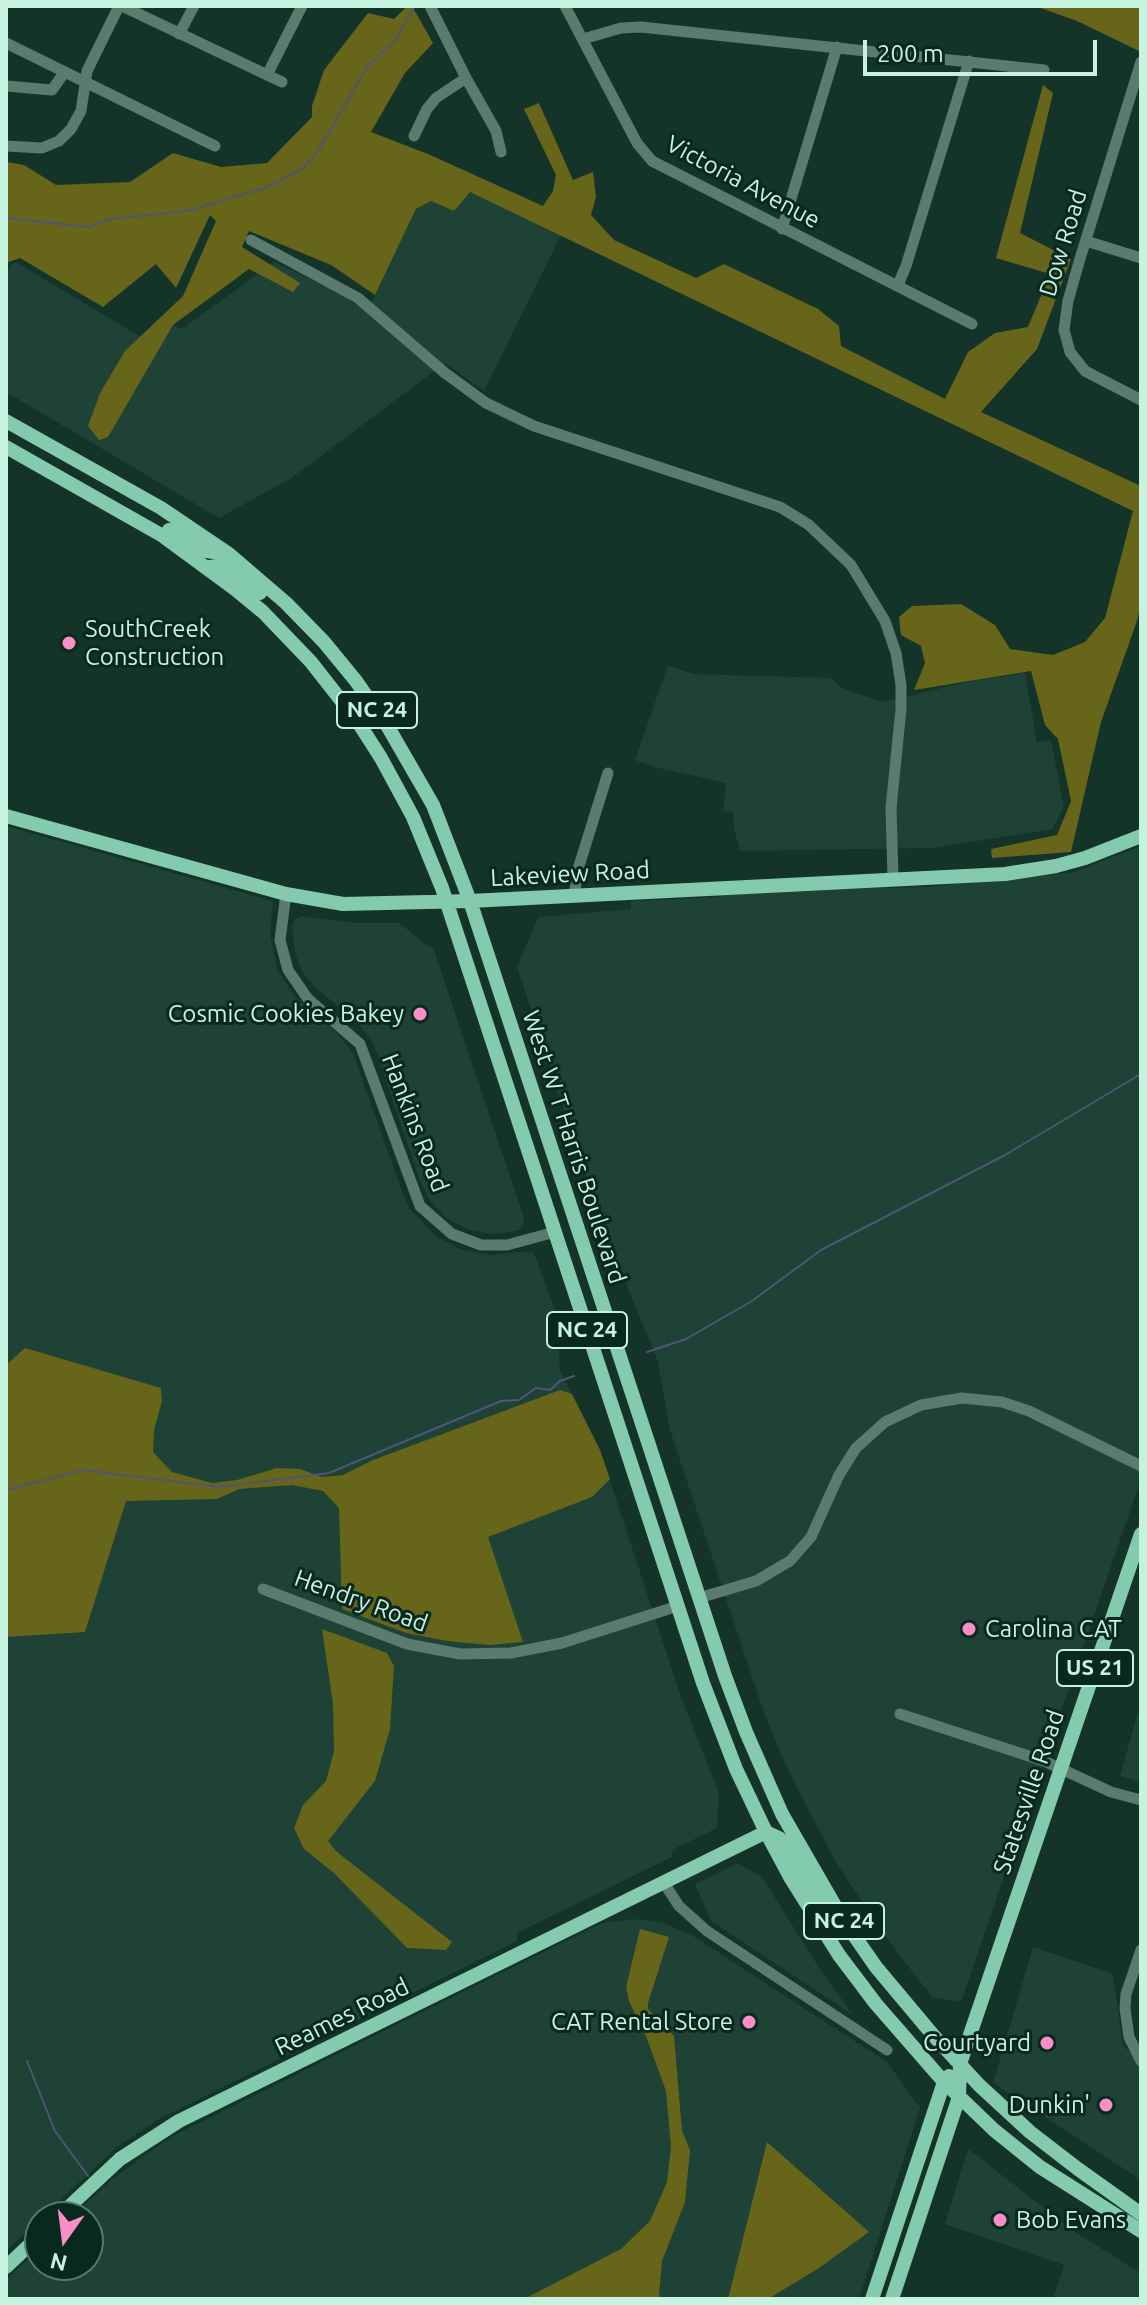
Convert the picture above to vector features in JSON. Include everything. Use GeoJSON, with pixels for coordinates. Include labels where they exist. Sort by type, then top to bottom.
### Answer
{"type":"FeatureCollection","features":[{"type":"Feature","properties":{"kind":"main road","name":"West W T Harris Boulevard"},"geometry":{"type":"LineString","coordinates":[[6,421],[161,508],[229,554],[286,603],[340,660],[388,727],[418,777],[442,827],[470,901],[740,1718],[782,1814],[834,1905],[876,1967],[960,2064],[1030,2132],[1141,2214]]}},
{"type":"Feature","properties":{"kind":"main road","name":"West W T Harris Boulevard"},"geometry":{"type":"LineString","coordinates":[[6,447],[163,536],[209,567],[263,612],[288,638],[358,722],[394,779],[413,817],[447,903],[724,1740],[766,1832],[839,1955],[886,2016],[944,2082],[1040,2167],[1141,2231]]}},
{"type":"Feature","properties":{"kind":"main road"},"geometry":{"type":"LineString","coordinates":[[78,488],[132,510],[207,551],[229,554]]}},
{"type":"Feature","properties":{"kind":"main road"},"geometry":{"type":"LineString","coordinates":[[209,567],[225,567],[240,576],[340,660]]}},
{"type":"Feature","properties":{"kind":"main road","name":"Lakeview Road"},"geometry":{"type":"LineString","coordinates":[[6,816],[286,894],[343,904],[447,903],[1005,874],[1085,858],[1141,836]]}},
{"type":"Feature","properties":{"kind":"main road","name":"Statesville Road"},"geometry":{"type":"LineString","coordinates":[[892,2299],[959,2097],[960,2064],[1141,1534]]}},
{"type":"Feature","properties":{"kind":"main road"},"geometry":{"type":"LineString","coordinates":[[766,1832],[786,1845],[829,1914],[876,1967]]}},
{"type":"Feature","properties":{"kind":"main road","name":"Reames Road"},"geometry":{"type":"LineString","coordinates":[[75,2201],[120,2159],[179,2121],[766,1832]]}},
{"type":"Feature","properties":{"kind":"main road","name":"Statesville Road"},"geometry":{"type":"LineString","coordinates":[[872,2299],[944,2082],[960,2064]]}},
{"type":"Feature","properties":{"kind":"main road"},"geometry":{"type":"LineString","coordinates":[[6,2267],[24,2250]]}},
{"type":"Feature","properties":{"kind":"street"},"geometry":{"type":"LineString","coordinates":[[6,146],[42,148],[59,141],[77,121],[87,71],[120,6],[282,82]]}},
{"type":"Feature","properties":{"kind":"street"},"geometry":{"type":"LineString","coordinates":[[179,34],[194,6]]}},
{"type":"Feature","properties":{"kind":"street"},"geometry":{"type":"LineString","coordinates":[[267,75],[302,6]]}},
{"type":"Feature","properties":{"kind":"street"},"geometry":{"type":"LineString","coordinates":[[430,6],[496,131],[501,152]]}},
{"type":"Feature","properties":{"kind":"street","name":"Victoria Avenue"},"geometry":{"type":"LineString","coordinates":[[565,6],[637,143],[652,161],[972,324]]}},
{"type":"Feature","properties":{"kind":"street"},"geometry":{"type":"LineString","coordinates":[[583,39],[621,28],[641,27],[1044,70]]}},
{"type":"Feature","properties":{"kind":"street"},"geometry":{"type":"LineString","coordinates":[[6,43],[215,146]]}},
{"type":"Feature","properties":{"kind":"street"},"geometry":{"type":"LineString","coordinates":[[782,229],[837,47]]}},
{"type":"Feature","properties":{"kind":"street"},"geometry":{"type":"LineString","coordinates":[[898,285],[969,61]]}},
{"type":"Feature","properties":{"kind":"street","name":"Dow Road"},"geometry":{"type":"LineString","coordinates":[[1141,62],[1064,318],[1064,330],[1076,362],[1093,377],[1141,400]]}},
{"type":"Feature","properties":{"kind":"street"},"geometry":{"type":"LineString","coordinates":[[6,86],[52,90],[64,73]]}},
{"type":"Feature","properties":{"kind":"street"},"geometry":{"type":"LineString","coordinates":[[414,136],[436,98],[466,78]]}},
{"type":"Feature","properties":{"kind":"street"},"geometry":{"type":"LineString","coordinates":[[251,240],[358,298],[445,373],[486,403],[534,426],[780,507],[809,525],[851,565],[885,621],[896,653],[901,685],[891,808],[893,878]]}},
{"type":"Feature","properties":{"kind":"street"},"geometry":{"type":"LineString","coordinates":[[1086,241],[1141,258]]}},
{"type":"Feature","properties":{"kind":"street"},"geometry":{"type":"LineString","coordinates":[[574,895],[579,866],[608,773]]}},
{"type":"Feature","properties":{"kind":"street","name":"Hankins Road"},"geometry":{"type":"LineString","coordinates":[[286,894],[280,940],[288,970],[308,999],[360,1044],[420,1206],[452,1234],[481,1245],[507,1245],[555,1232]]}},
{"type":"Feature","properties":{"kind":"street"},"geometry":{"type":"LineString","coordinates":[[699,1598],[756,1581],[790,1561],[811,1537],[839,1475],[856,1448],[885,1422],[921,1405],[962,1398],[1002,1402],[1029,1411],[1141,1466]]}},
{"type":"Feature","properties":{"kind":"street","name":"Hendry Road"},"geometry":{"type":"LineString","coordinates":[[263,1589],[407,1644],[460,1654],[511,1653],[562,1643],[678,1606]]}},
{"type":"Feature","properties":{"kind":"street"},"geometry":{"type":"LineString","coordinates":[[900,1714],[1060,1769],[1111,1792],[1141,1800]]}},
{"type":"Feature","properties":{"kind":"street"},"geometry":{"type":"LineString","coordinates":[[664,1883],[679,1906],[707,1931],[887,2050]]}},
{"type":"Feature","properties":{"kind":"street"},"geometry":{"type":"LineString","coordinates":[[1141,1950],[1126,1994],[1125,2008],[1129,2037],[1141,2061]]}},
{"type":"Feature","properties":{"kind":"shaded area"},"geometry":{"type":"Polygon","coordinates":[[[407,6],[412,6],[433,43],[405,73],[371,132],[543,206],[553,191],[556,175],[524,109],[539,103],[573,180],[593,172],[596,197],[591,215],[614,240],[696,278],[724,264],[818,309],[839,326],[841,346],[945,399],[968,352],[995,333],[1028,327],[1050,274],[996,258],[1043,85],[1053,93],[1020,233],[1071,259],[1037,349],[981,412],[1141,486],[1141,602],[1101,722],[1071,852],[992,858],[991,849],[1057,835],[1071,801],[1058,739],[1045,725],[1031,671],[914,690],[925,663],[921,646],[901,635],[899,617],[912,606],[961,604],[995,625],[1010,649],[1053,655],[1085,642],[1105,618],[1133,511],[470,192],[454,211],[431,201],[416,209],[375,295],[331,265],[249,231],[242,247],[300,283],[293,292],[249,269],[173,325],[108,437],[99,440],[88,426],[100,393],[125,351],[183,296],[216,221],[210,215],[176,288],[156,264],[103,307],[20,258],[6,263],[6,162],[24,165],[56,185],[130,182],[173,153],[221,167],[267,163],[312,117],[312,106],[324,70],[368,13],[394,19],[407,6]]]}},
{"type":"Feature","properties":{"kind":"shaded area"},"geometry":{"type":"Polygon","coordinates":[[[1035,6],[1141,6],[1141,52],[1077,21],[1035,6]]]}},
{"type":"Feature","properties":{"kind":"shaded area"},"geometry":{"type":"Polygon","coordinates":[[[470,192],[562,233],[484,391],[445,363],[290,479],[219,518],[6,392],[6,274],[11,264],[16,262],[158,347],[173,325],[182,329],[274,262],[343,294],[367,312],[416,209],[431,201],[470,192]]]}},
{"type":"Feature","properties":{"kind":"shaded area"},"geometry":{"type":"Polygon","coordinates":[[[668,665],[693,674],[831,678],[842,688],[882,702],[967,682],[1025,673],[1037,742],[1051,740],[1064,806],[1053,829],[933,848],[740,851],[733,812],[723,811],[726,783],[635,760],[668,665]]]}},
{"type":"Feature","properties":{"kind":"shaded area"},"geometry":{"type":"Polygon","coordinates":[[[6,826],[273,901],[270,934],[278,971],[294,995],[338,1034],[353,1053],[411,1210],[436,1236],[460,1249],[490,1255],[534,1253],[557,1316],[560,1371],[600,1450],[681,1697],[719,1793],[717,1828],[672,1850],[672,1857],[517,1933],[517,1941],[161,2118],[118,2146],[59,2201],[24,2201],[24,2234],[6,2251],[6,826]]]}},
{"type":"Feature","properties":{"kind":"shaded area"},"geometry":{"type":"Polygon","coordinates":[[[1141,846],[1141,1479],[961,2002],[932,1997],[882,1932],[837,1864],[778,1748],[670,1430],[657,1359],[602,1225],[517,967],[538,917],[631,909],[631,901],[719,897],[718,892],[925,887],[1074,872],[1141,846]]]}},
{"type":"Feature","properties":{"kind":"shaded area"},"geometry":{"type":"Polygon","coordinates":[[[302,916],[357,923],[399,923],[434,950],[524,1218],[523,1226],[517,1231],[493,1234],[469,1230],[448,1219],[431,1202],[420,1181],[374,1045],[354,1018],[305,976],[298,962],[292,925],[295,919],[302,916]]]}},
{"type":"Feature","properties":{"kind":"shaded area"},"geometry":{"type":"Polygon","coordinates":[[[25,1348],[161,1388],[162,1401],[154,1430],[153,1452],[172,1472],[212,1483],[237,1480],[277,1468],[300,1469],[322,1477],[343,1475],[373,1460],[560,1390],[572,1394],[600,1450],[610,1479],[592,1497],[488,1537],[523,1642],[489,1645],[447,1641],[406,1633],[342,1609],[339,1508],[323,1491],[292,1485],[239,1489],[217,1499],[126,1501],[85,1632],[6,1637],[6,1365],[25,1348]]]}},
{"type":"Feature","properties":{"kind":"shaded area"},"geometry":{"type":"Polygon","coordinates":[[[322,1629],[387,1653],[394,1666],[390,1729],[375,1781],[328,1841],[337,1852],[452,1942],[446,1950],[407,1948],[334,1873],[304,1849],[294,1828],[303,1805],[326,1781],[334,1751],[333,1704],[322,1629]]]}},
{"type":"Feature","properties":{"kind":"shaded area"},"geometry":{"type":"Polygon","coordinates":[[[1141,1701],[1141,1782],[1120,1776],[1141,1701]]]}},
{"type":"Feature","properties":{"kind":"shaded area"},"geometry":{"type":"Polygon","coordinates":[[[738,1863],[762,1877],[853,2015],[711,1921],[695,1884],[738,1863]]]}},
{"type":"Feature","properties":{"kind":"shaded area"},"geometry":{"type":"Polygon","coordinates":[[[632,1919],[661,1922],[690,1934],[887,2062],[920,2108],[859,2299],[6,2299],[6,2280],[24,2263],[24,2281],[104,2281],[104,2201],[89,2201],[112,2179],[172,2136],[602,1923],[632,1919]]]}},
{"type":"Feature","properties":{"kind":"shaded area"},"geometry":{"type":"Polygon","coordinates":[[[640,1929],[669,1937],[648,2009],[674,2036],[682,2131],[690,2150],[685,2202],[662,2261],[659,2295],[662,2299],[524,2299],[621,2249],[650,2221],[667,2182],[671,2147],[666,2091],[626,1987],[640,1929]]]}},
{"type":"Feature","properties":{"kind":"shaded area"},"geometry":{"type":"Polygon","coordinates":[[[1033,1947],[1113,1974],[1123,2045],[1141,2064],[1141,2180],[993,2083],[1033,1947]]]}},
{"type":"Feature","properties":{"kind":"shaded area"},"geometry":{"type":"Polygon","coordinates":[[[767,2142],[869,2232],[768,2299],[728,2299],[767,2142]]]}},
{"type":"Feature","properties":{"kind":"shaded area"},"geometry":{"type":"Polygon","coordinates":[[[968,2149],[1078,2234],[1141,2273],[1141,2299],[1053,2299],[1064,2265],[945,2224],[968,2149]]]}},
{"type":"Feature","properties":{"kind":"waterway"},"geometry":{"type":"LineString","coordinates":[[6,218],[89,227],[110,219],[187,211],[268,187],[302,169],[319,150],[367,67],[396,39],[415,6]]}},
{"type":"Feature","properties":{"kind":"waterway"},"geometry":{"type":"LineString","coordinates":[[647,1352],[686,1339],[752,1301],[821,1250],[1005,1155],[1141,1074]]}},
{"type":"Feature","properties":{"kind":"waterway"},"geometry":{"type":"LineString","coordinates":[[6,1490],[83,1470],[220,1487],[329,1473],[501,1401],[519,1400],[536,1388],[550,1390],[560,1381],[574,1376]]}},
{"type":"Feature","properties":{"kind":"waterway"},"geometry":{"type":"LineString","coordinates":[[27,2061],[55,2131],[88,2176]]}},
{"type":"Feature","properties":{"kind":"place","name":"SouthCreek Construction"},"geometry":{"type":"Point","coordinates":[69,643]}},
{"type":"Feature","properties":{"kind":"place","name":"Cosmic Cookies Bakey"},"geometry":{"type":"Point","coordinates":[420,1014]}},
{"type":"Feature","properties":{"kind":"place","name":"Carolina CAT"},"geometry":{"type":"Point","coordinates":[969,1629]}},
{"type":"Feature","properties":{"kind":"place","name":"CAT Rental Store"},"geometry":{"type":"Point","coordinates":[749,2022]}},
{"type":"Feature","properties":{"kind":"place","name":"Courtyard"},"geometry":{"type":"Point","coordinates":[1047,2043]}},
{"type":"Feature","properties":{"kind":"place","name":"Dunkin'"},"geometry":{"type":"Point","coordinates":[1106,2105]}},
{"type":"Feature","properties":{"kind":"place","name":"Bob Evans"},"geometry":{"type":"Point","coordinates":[1000,2220]}}]}
